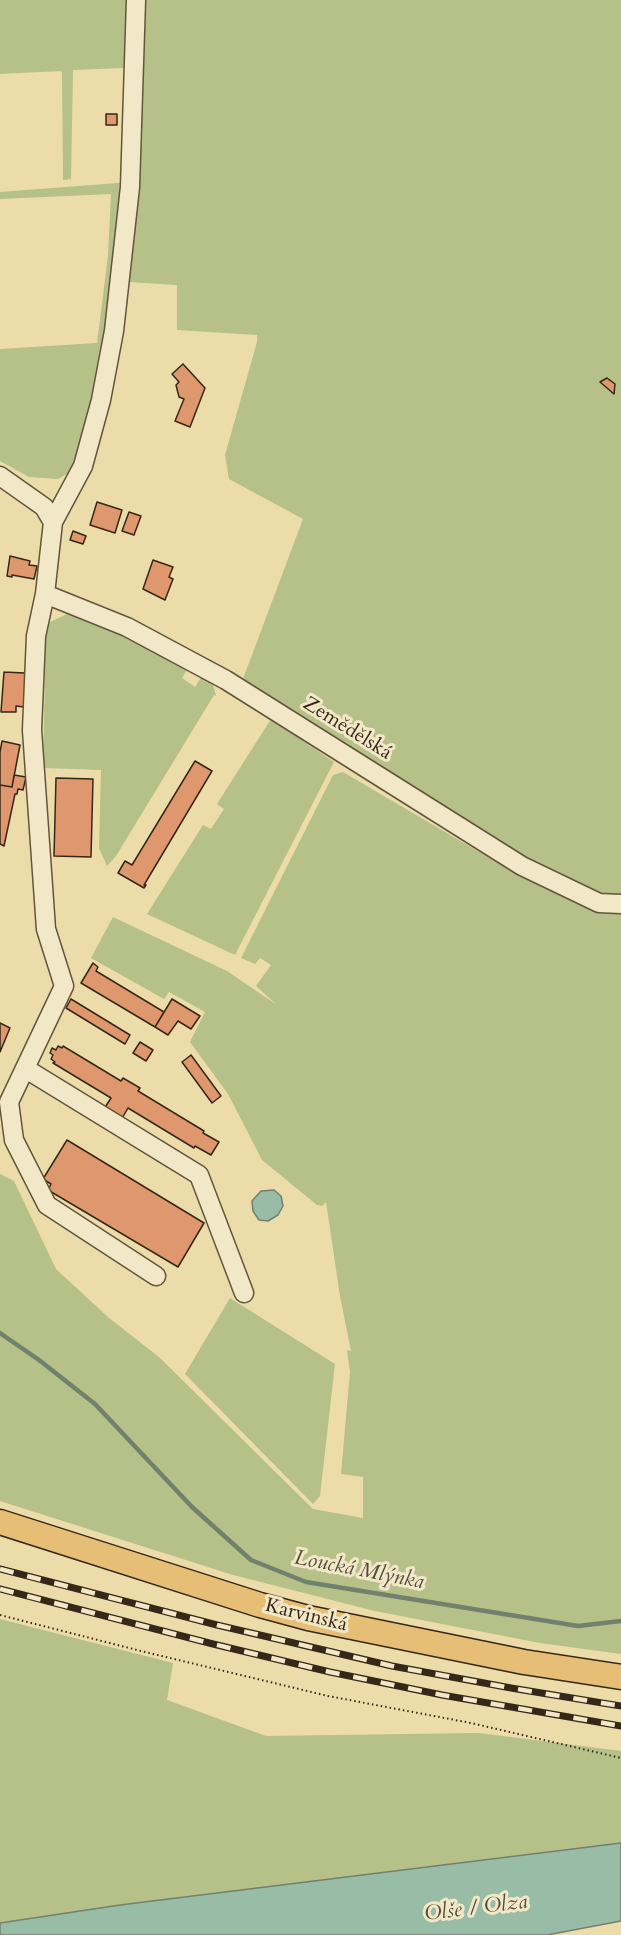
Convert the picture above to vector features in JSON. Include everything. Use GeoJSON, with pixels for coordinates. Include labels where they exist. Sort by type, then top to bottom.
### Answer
{"type":"FeatureCollection","features":[{"type":"Feature","properties":{"kind":"main road","name":"Karvinská"},"geometry":{"type":"LineString","coordinates":[[0,1522],[260,1605],[308,1618],[524,1662],[621,1677]]}},
{"type":"Feature","properties":{"kind":"street"},"geometry":{"type":"LineString","coordinates":[[136,0],[130,187],[114,331],[101,400],[83,466],[53,522],[45,594],[36,636],[32,730],[46,929],[64,986],[9,1102],[14,1140],[47,1205],[156,1276]]}},
{"type":"Feature","properties":{"kind":"street"},"geometry":{"type":"LineString","coordinates":[[0,476],[44,507],[53,522]]}},
{"type":"Feature","properties":{"kind":"street","name":"Zemědělská"},"geometry":{"type":"LineString","coordinates":[[45,594],[126,627],[226,680],[522,866],[599,903],[621,904]]}},
{"type":"Feature","properties":{"kind":"street"},"geometry":{"type":"LineString","coordinates":[[26,1069],[199,1175],[244,1293]]}},
{"type":"Feature","properties":{"kind":"path"},"geometry":{"type":"LineString","coordinates":[[0,1615],[328,1696],[471,1723],[621,1758]]}},
{"type":"Feature","properties":{"kind":"shaded area"},"geometry":{"type":"Polygon","coordinates":[[[0,0],[130,0],[124,68],[73,70],[71,179],[63,180],[62,73],[61,71],[0,74],[0,0]]]}},
{"type":"Feature","properties":{"kind":"shaded area"},"geometry":{"type":"Polygon","coordinates":[[[140,0],[621,0],[621,899],[561,880],[382,777],[243,679],[303,519],[229,479],[225,455],[257,342],[257,335],[177,330],[177,285],[129,282],[140,0]]]}},
{"type":"Feature","properties":{"kind":"shaded area"},"geometry":{"type":"Polygon","coordinates":[[[120,183],[110,311],[83,435],[70,472],[58,479],[29,477],[0,461],[0,349],[97,343],[108,256],[111,194],[0,199],[0,192],[120,183]]]}},
{"type":"Feature","properties":{"kind":"shaded area"},"geometry":{"type":"Polygon","coordinates":[[[71,612],[159,649],[189,666],[182,678],[195,687],[204,673],[212,681],[216,696],[214,695],[116,856],[107,866],[99,848],[101,770],[43,768],[46,624],[71,612]]]}},
{"type":"Feature","properties":{"kind":"shaded area"},"geometry":{"type":"Polygon","coordinates":[[[271,719],[334,762],[235,955],[147,914],[203,825],[211,829],[224,809],[217,804],[271,719]]]}},
{"type":"Feature","properties":{"kind":"shaded area"},"geometry":{"type":"Polygon","coordinates":[[[343,772],[498,863],[534,881],[606,910],[621,913],[621,1654],[540,1643],[375,1611],[233,1575],[0,1501],[0,1174],[14,1181],[56,1269],[109,1318],[159,1357],[313,1509],[363,1518],[363,1477],[341,1474],[350,1372],[347,1350],[351,1351],[326,1202],[322,1206],[317,1205],[262,1160],[228,1094],[190,1042],[205,1012],[169,992],[164,999],[91,958],[113,917],[227,971],[277,1005],[256,986],[271,965],[260,958],[255,964],[241,958],[333,775],[343,772]]]}},
{"type":"Feature","properties":{"kind":"shaded area"},"geometry":{"type":"Polygon","coordinates":[[[230,1298],[335,1364],[320,1496],[313,1504],[185,1374],[230,1298]]]}},
{"type":"Feature","properties":{"kind":"shaded area"},"geometry":{"type":"Polygon","coordinates":[[[0,1619],[173,1663],[167,1700],[266,1736],[479,1733],[621,1751],[621,1843],[120,1905],[0,1923],[0,1619]]]}},
{"type":"Feature","properties":{"kind":"water"},"geometry":{"type":"Polygon","coordinates":[[[274,1190],[281,1196],[283,1206],[278,1215],[268,1221],[259,1220],[253,1211],[252,1201],[261,1191],[274,1190]]]}},
{"type":"Feature","properties":{"kind":"water","name":"Olše / Olza"},"geometry":{"type":"Polygon","coordinates":[[[621,1843],[621,1921],[547,1935],[0,1935],[0,1923],[120,1905],[621,1843]]]}},
{"type":"Feature","properties":{"kind":"building"},"geometry":{"type":"Polygon","coordinates":[[[106,114],[117,114],[117,125],[106,125],[106,114]]]}},
{"type":"Feature","properties":{"kind":"building"},"geometry":{"type":"Polygon","coordinates":[[[183,364],[205,388],[190,427],[175,421],[184,399],[179,397],[176,385],[179,382],[172,374],[183,364]]]}},
{"type":"Feature","properties":{"kind":"building"},"geometry":{"type":"Polygon","coordinates":[[[607,378],[615,384],[614,394],[600,382],[607,378]]]}},
{"type":"Feature","properties":{"kind":"building"},"geometry":{"type":"Polygon","coordinates":[[[97,502],[122,510],[115,533],[90,525],[97,502]]]}},
{"type":"Feature","properties":{"kind":"building"},"geometry":{"type":"Polygon","coordinates":[[[129,512],[141,516],[134,535],[122,531],[129,512]]]}},
{"type":"Feature","properties":{"kind":"building"},"geometry":{"type":"Polygon","coordinates":[[[73,531],[86,536],[83,544],[70,540],[73,531]]]}},
{"type":"Feature","properties":{"kind":"building"},"geometry":{"type":"Polygon","coordinates":[[[10,556],[30,561],[29,565],[37,566],[34,579],[7,576],[10,556]]]}},
{"type":"Feature","properties":{"kind":"building"},"geometry":{"type":"Polygon","coordinates":[[[153,560],[173,567],[169,577],[173,579],[165,600],[143,589],[153,560]]]}},
{"type":"Feature","properties":{"kind":"building"},"geometry":{"type":"Polygon","coordinates":[[[4,672],[25,673],[24,707],[16,706],[16,712],[1,712],[4,672]]]}},
{"type":"Feature","properties":{"kind":"building"},"geometry":{"type":"Polygon","coordinates":[[[2,741],[20,745],[12,787],[0,785],[2,741]]]}},
{"type":"Feature","properties":{"kind":"building"},"geometry":{"type":"Polygon","coordinates":[[[195,761],[212,771],[144,888],[118,873],[125,861],[132,865],[195,761]]]}},
{"type":"Feature","properties":{"kind":"building"},"geometry":{"type":"Polygon","coordinates":[[[14,775],[26,777],[23,790],[18,789],[15,794],[4,846],[0,844],[0,785],[12,787],[14,775]]]}},
{"type":"Feature","properties":{"kind":"building"},"geometry":{"type":"Polygon","coordinates":[[[56,778],[93,779],[91,857],[54,856],[56,778]]]}},
{"type":"Feature","properties":{"kind":"building"},"geometry":{"type":"Polygon","coordinates":[[[93,963],[98,967],[96,971],[164,1012],[155,1027],[81,983],[93,963]]]}},
{"type":"Feature","properties":{"kind":"building"},"geometry":{"type":"Polygon","coordinates":[[[71,999],[130,1035],[125,1044],[66,1008],[71,999]]]}},
{"type":"Feature","properties":{"kind":"building"},"geometry":{"type":"Polygon","coordinates":[[[172,999],[200,1016],[191,1029],[178,1021],[168,1035],[155,1027],[172,999]]]}},
{"type":"Feature","properties":{"kind":"building"},"geometry":{"type":"Polygon","coordinates":[[[0,1023],[10,1028],[0,1052],[0,1023]]]}},
{"type":"Feature","properties":{"kind":"building"},"geometry":{"type":"Polygon","coordinates":[[[140,1042],[153,1050],[146,1061],[133,1053],[140,1042]]]}},
{"type":"Feature","properties":{"kind":"building"},"geometry":{"type":"Polygon","coordinates":[[[58,1046],[62,1048],[63,1046],[121,1081],[123,1078],[140,1088],[138,1091],[204,1131],[203,1133],[219,1142],[211,1155],[195,1146],[194,1148],[128,1108],[120,1122],[102,1112],[111,1098],[53,1063],[55,1062],[51,1059],[53,1055],[50,1053],[52,1048],[56,1050],[58,1046]]]}},
{"type":"Feature","properties":{"kind":"building"},"geometry":{"type":"Polygon","coordinates":[[[191,1055],[221,1096],[212,1103],[182,1062],[191,1055]]]}},
{"type":"Feature","properties":{"kind":"building"},"geometry":{"type":"Polygon","coordinates":[[[67,1140],[204,1223],[178,1267],[48,1190],[51,1184],[43,1179],[67,1140]]]}},
{"type":"Feature","properties":{"kind":"waterway","name":"Loucká Mlýnka"},"geometry":{"type":"LineString","coordinates":[[0,1333],[95,1404],[192,1507],[251,1560],[306,1582],[578,1626],[621,1621]]}},
{"type":"Feature","properties":{"kind":"railway"},"geometry":{"type":"LineString","coordinates":[[0,1569],[217,1625],[392,1666],[621,1706]]}},
{"type":"Feature","properties":{"kind":"railway"},"geometry":{"type":"LineString","coordinates":[[0,1589],[330,1672],[442,1695],[621,1726]]}}]}
